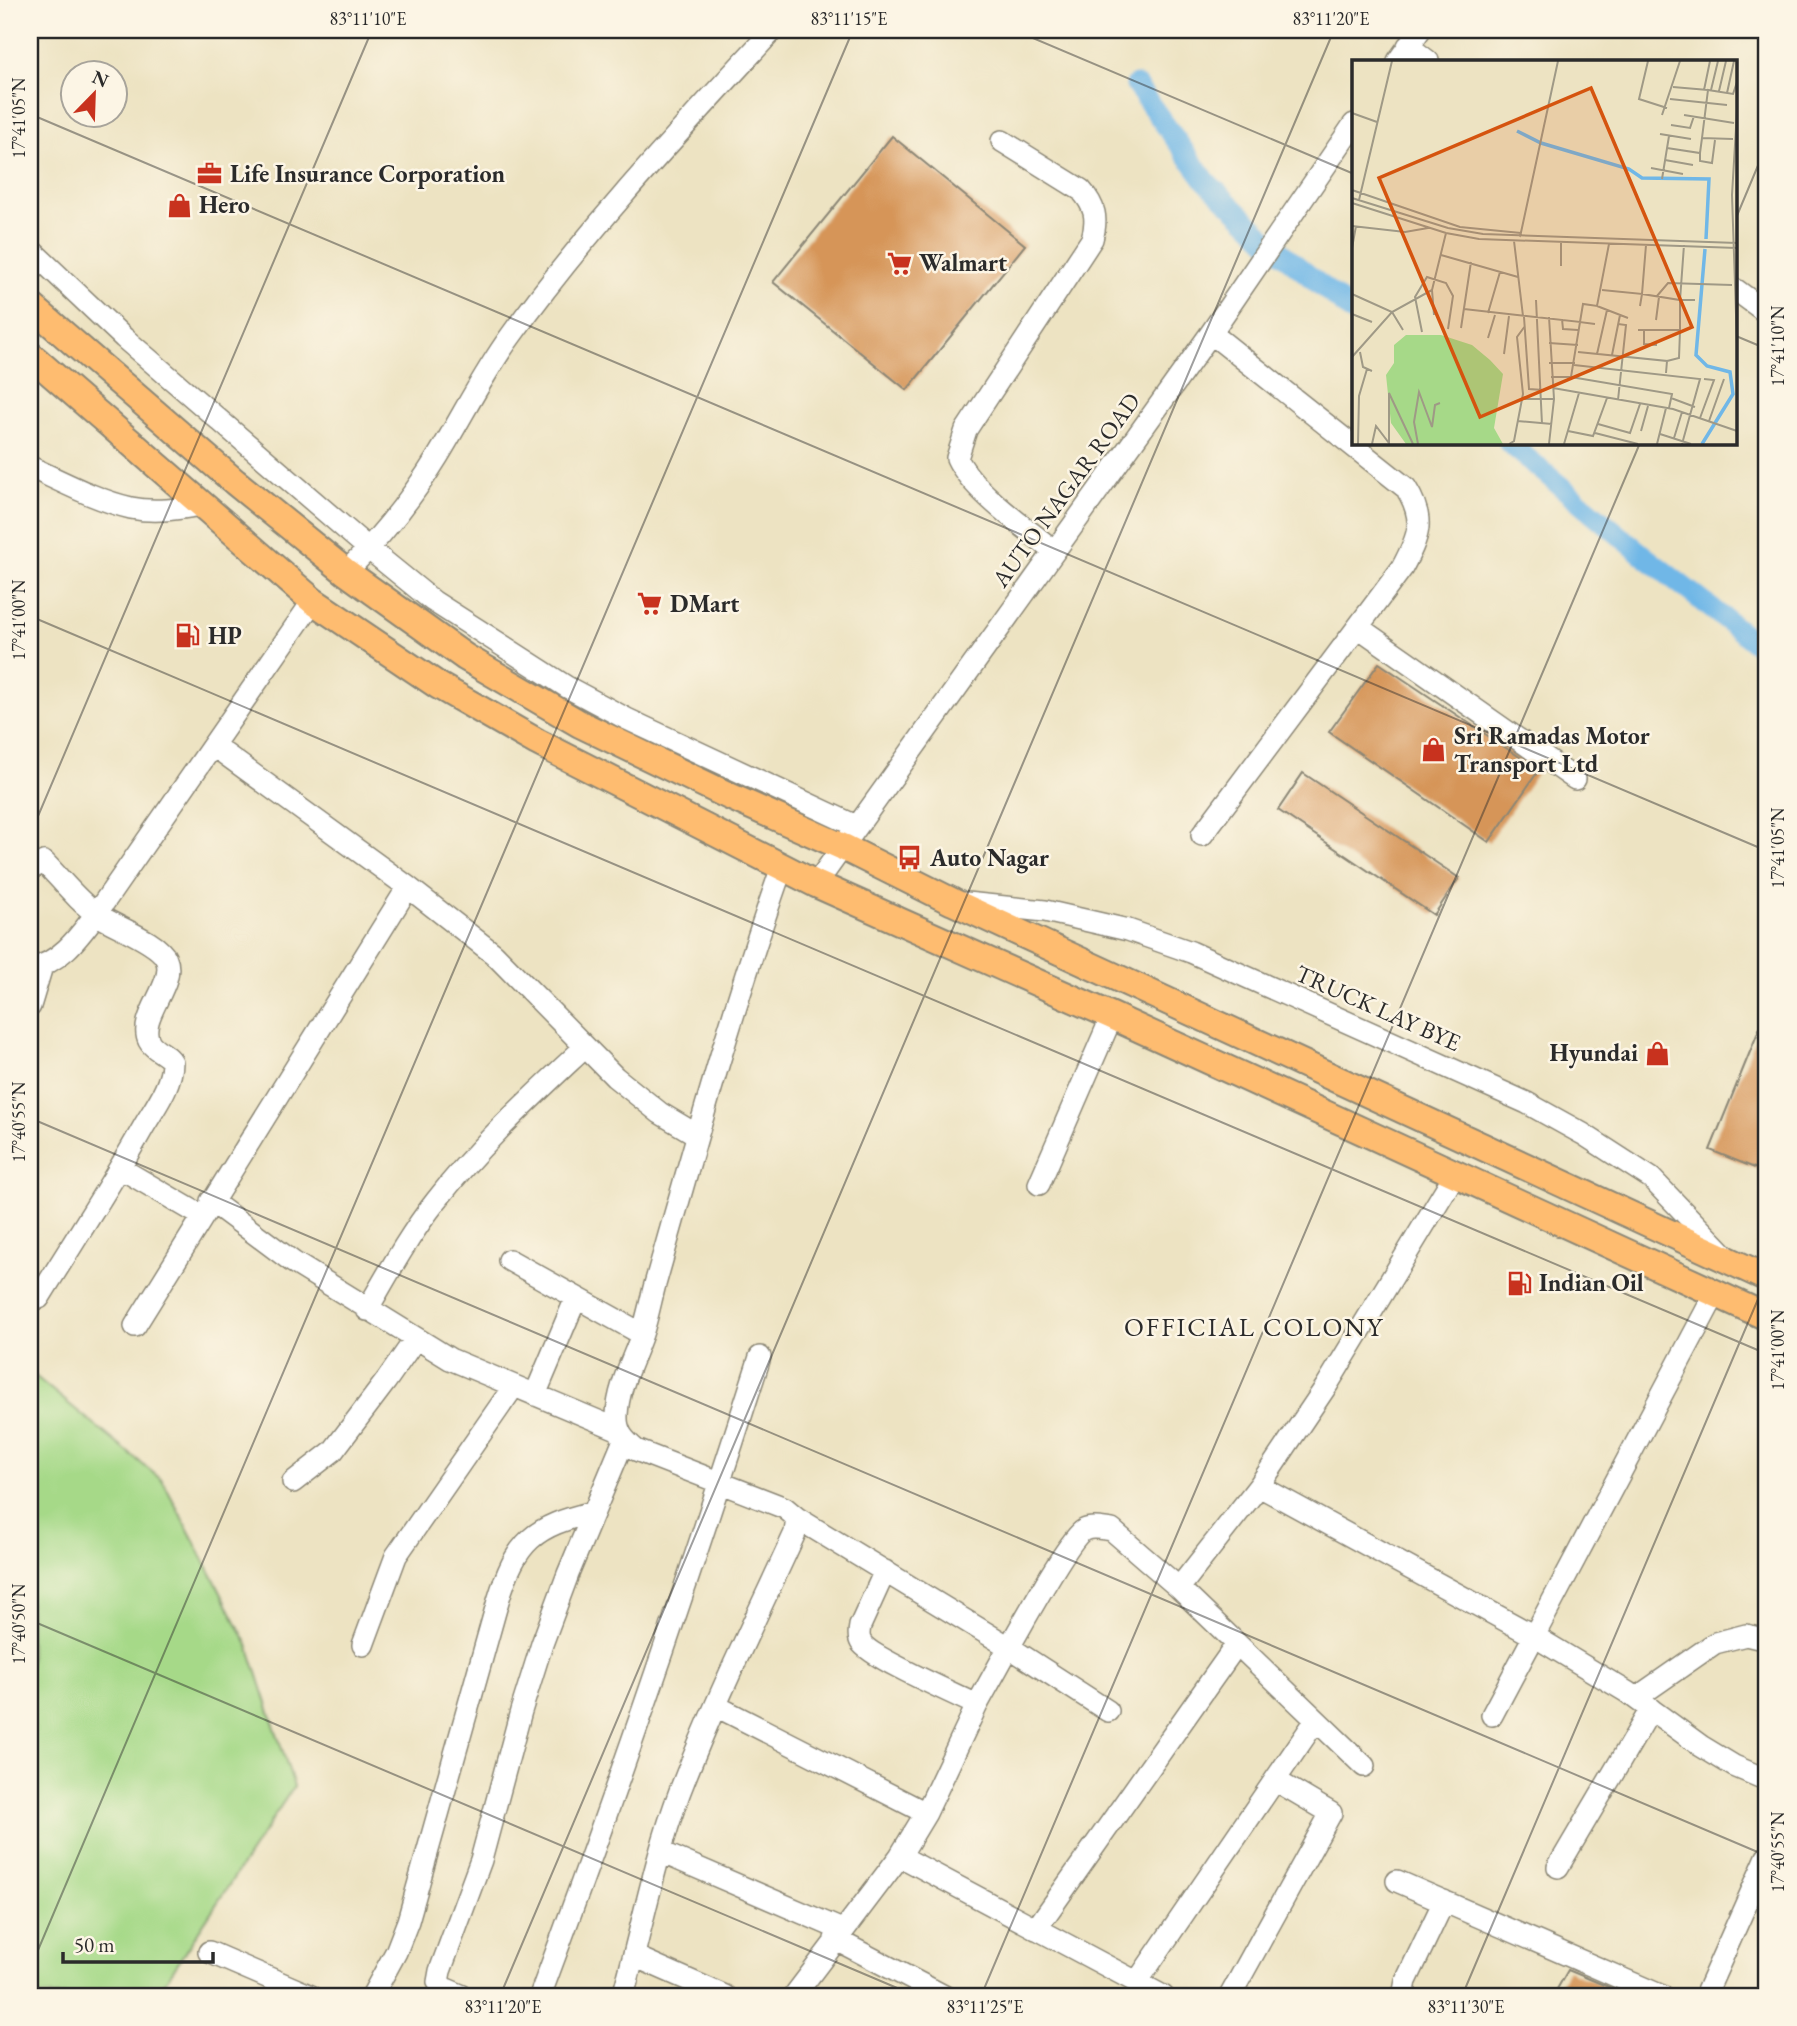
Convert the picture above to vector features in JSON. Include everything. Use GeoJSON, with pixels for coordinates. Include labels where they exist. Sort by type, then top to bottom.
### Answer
{"type":"FeatureCollection","features":[{"type":"Feature","properties":{"kind":"main road"},"geometry":{"type":"LineString","coordinates":[[30,305],[235,482],[346,572],[466,657],[580,724],[730,796],[850,836],[953,902],[1767,1278]]}},
{"type":"Feature","properties":{"kind":"main road"},"geometry":{"type":"LineString","coordinates":[[30,355],[313,601],[439,685],[537,742],[816,884],[1112,1016],[1767,1317]]}},
{"type":"Feature","properties":{"kind":"street"},"geometry":{"type":"LineString","coordinates":[[346,572],[369,549],[414,492],[508,340],[531,310],[633,184],[773,30]]}},
{"type":"Feature","properties":{"kind":"street"},"geometry":{"type":"LineString","coordinates":[[1408,46],[1427,60]]}},
{"type":"Feature","properties":{"kind":"street","name":"AUTO NAGAR ROAD"},"geometry":{"type":"LineString","coordinates":[[816,884],[1211,332],[1352,127]]}},
{"type":"Feature","properties":{"kind":"street"},"geometry":{"type":"LineString","coordinates":[[1002,141],[1081,190],[1096,212],[1096,226],[1092,239],[965,430],[957,458],[963,472],[975,485],[1054,551]]}},
{"type":"Feature","properties":{"kind":"street"},"geometry":{"type":"LineString","coordinates":[[30,249],[124,338],[433,601],[567,687],[850,836]]}},
{"type":"Feature","properties":{"kind":"street"},"geometry":{"type":"LineString","coordinates":[[1738,291],[1767,313]]}},
{"type":"Feature","properties":{"kind":"street"},"geometry":{"type":"LineString","coordinates":[[1202,835],[1402,568],[1416,542],[1419,522],[1414,502],[1406,488],[1211,332]]}},
{"type":"Feature","properties":{"kind":"street"},"geometry":{"type":"LineString","coordinates":[[30,467],[99,498],[133,509],[169,510],[202,505]]}},
{"type":"Feature","properties":{"kind":"street"},"geometry":{"type":"LineString","coordinates":[[30,1006],[36,968],[57,958],[96,914],[313,601]]}},
{"type":"Feature","properties":{"kind":"street"},"geometry":{"type":"LineString","coordinates":[[1358,627],[1575,779]]}},
{"type":"Feature","properties":{"kind":"street"},"geometry":{"type":"LineString","coordinates":[[214,746],[408,887],[494,954],[636,1096],[697,1135]]}},
{"type":"Feature","properties":{"kind":"street"},"geometry":{"type":"LineString","coordinates":[[30,869],[44,862],[96,914],[155,947],[166,959],[168,968],[146,1030],[152,1045],[173,1062],[163,1093],[39,1298]]}},
{"type":"Feature","properties":{"kind":"street"},"geometry":{"type":"LineString","coordinates":[[463,1996],[440,1986],[440,1971],[481,1860],[542,1644],[621,1434],[617,1412],[621,1394],[642,1334],[697,1135],[755,944],[782,867]]}},
{"type":"Feature","properties":{"kind":"street"},"geometry":{"type":"LineString","coordinates":[[135,1326],[408,887]]}},
{"type":"Feature","properties":{"kind":"street","name":"TRUCK LAY BYE"},"geometry":{"type":"LineString","coordinates":[[953,902],[1045,911],[1129,930],[1191,952],[1527,1103],[1583,1134],[1651,1178],[1733,1263]]}},
{"type":"Feature","properties":{"kind":"street"},"geometry":{"type":"LineString","coordinates":[[1039,1184],[1112,1016]]}},
{"type":"Feature","properties":{"kind":"street"},"geometry":{"type":"LineString","coordinates":[[367,1310],[407,1241],[454,1178],[526,1102],[585,1047]]}},
{"type":"Feature","properties":{"kind":"street"},"geometry":{"type":"LineString","coordinates":[[120,1168],[206,1209],[450,1359],[621,1434],[636,1450],[785,1508],[1108,1711]]}},
{"type":"Feature","properties":{"kind":"street"},"geometry":{"type":"LineString","coordinates":[[1178,1588],[1259,1486],[1327,1385],[1455,1174]]}},
{"type":"Feature","properties":{"kind":"street"},"geometry":{"type":"LineString","coordinates":[[509,1260],[642,1334]]}},
{"type":"Feature","properties":{"kind":"street"},"geometry":{"type":"LineString","coordinates":[[1492,1715],[1714,1294]]}},
{"type":"Feature","properties":{"kind":"street"},"geometry":{"type":"LineString","coordinates":[[535,1395],[576,1298]]}},
{"type":"Feature","properties":{"kind":"street"},"geometry":{"type":"LineString","coordinates":[[293,1482],[333,1451],[416,1339]]}},
{"type":"Feature","properties":{"kind":"street"},"geometry":{"type":"LineString","coordinates":[[540,1996],[584,1880],[761,1357]]}},
{"type":"Feature","properties":{"kind":"street"},"geometry":{"type":"LineString","coordinates":[[363,1645],[396,1556],[514,1386]]}},
{"type":"Feature","properties":{"kind":"street"},"geometry":{"type":"LineString","coordinates":[[1259,1486],[1534,1636],[1643,1704],[1701,1746],[1734,1766],[1767,1780]]}},
{"type":"Feature","properties":{"kind":"street"},"geometry":{"type":"LineString","coordinates":[[372,1996],[396,1952],[408,1921],[498,1601],[511,1564],[519,1552],[545,1528],[560,1520],[594,1511]]}},
{"type":"Feature","properties":{"kind":"street"},"geometry":{"type":"LineString","coordinates":[[622,1996],[660,1852],[679,1793],[795,1533],[797,1518]]}},
{"type":"Feature","properties":{"kind":"street"},"geometry":{"type":"LineString","coordinates":[[794,1996],[900,1856],[926,1813],[977,1705],[1009,1647],[1063,1558],[1084,1530],[1112,1530],[1178,1588],[1364,1766]]}},
{"type":"Feature","properties":{"kind":"street"},"geometry":{"type":"LineString","coordinates":[[885,1571],[860,1626],[858,1634],[861,1643],[876,1655],[977,1705]]}},
{"type":"Feature","properties":{"kind":"street"},"geometry":{"type":"LineString","coordinates":[[1558,1867],[1643,1704],[1715,1643],[1746,1635],[1767,1640]]}},
{"type":"Feature","properties":{"kind":"street"},"geometry":{"type":"LineString","coordinates":[[1036,1929],[1237,1644]]}},
{"type":"Feature","properties":{"kind":"street"},"geometry":{"type":"LineString","coordinates":[[716,1706],[926,1813]]}},
{"type":"Feature","properties":{"kind":"street"},"geometry":{"type":"LineString","coordinates":[[1138,1982],[1316,1720]]}},
{"type":"Feature","properties":{"kind":"street"},"geometry":{"type":"LineString","coordinates":[[1230,1996],[1331,1813],[1275,1780]]}},
{"type":"Feature","properties":{"kind":"street"},"geometry":{"type":"LineString","coordinates":[[660,1852],[839,1935],[944,1996]]}},
{"type":"Feature","properties":{"kind":"street"},"geometry":{"type":"LineString","coordinates":[[900,1856],[1163,1996]]}},
{"type":"Feature","properties":{"kind":"street"},"geometry":{"type":"LineString","coordinates":[[1705,1996],[1767,1857]]}},
{"type":"Feature","properties":{"kind":"street"},"geometry":{"type":"LineString","coordinates":[[1397,1881],[1662,1996]]}},
{"type":"Feature","properties":{"kind":"street"},"geometry":{"type":"LineString","coordinates":[[1403,1996],[1406,1981],[1444,1901]]}},
{"type":"Feature","properties":{"kind":"street"},"geometry":{"type":"LineString","coordinates":[[209,1952],[311,1996]]}},
{"type":"Feature","properties":{"kind":"street"},"geometry":{"type":"LineString","coordinates":[[634,1956],[725,1996]]}},
{"type":"Feature","properties":{"kind":"green space"},"geometry":{"type":"Polygon","coordinates":[[[30,1372],[163,1481],[248,1645],[294,1786],[156,1996],[30,1996],[30,1372]]]}},
{"type":"Feature","properties":{"kind":"building","name":"Walmart"},"geometry":{"type":"Polygon","coordinates":[[[892,136],[1025,245],[907,390],[773,282],[892,136]]]}},
{"type":"Feature","properties":{"kind":"building","name":"Sri Ramadas Motor Transport Ltd"},"geometry":{"type":"Polygon","coordinates":[[[1379,663],[1539,770],[1489,842],[1329,732],[1379,663]]]}},
{"type":"Feature","properties":{"kind":"building"},"geometry":{"type":"Polygon","coordinates":[[[1303,773],[1459,878],[1434,915],[1278,810],[1303,773]]]}},
{"type":"Feature","properties":{"kind":"building"},"geometry":{"type":"Polygon","coordinates":[[[1767,1010],[1767,1173],[1710,1150],[1767,1010]]]}},
{"type":"Feature","properties":{"kind":"building"},"geometry":{"type":"Polygon","coordinates":[[[1568,1970],[1630,1996],[1553,1996],[1568,1970]]]}},
{"type":"Feature","properties":{"kind":"waterway"},"geometry":{"type":"LineString","coordinates":[[1136,85],[1206,181],[1271,244],[1352,311]]}},
{"type":"Feature","properties":{"kind":"waterway"},"geometry":{"type":"LineString","coordinates":[[1510,444],[1643,555],[1767,652]]}},
{"type":"Feature","properties":{"kind":"place","name":"Life Insurance Corporation"},"geometry":{"type":"Point","coordinates":[210,174]}},
{"type":"Feature","properties":{"kind":"place","name":"Hero"},"geometry":{"type":"Point","coordinates":[179,205]}},
{"type":"Feature","properties":{"kind":"place","name":"Walmart"},"geometry":{"type":"Point","coordinates":[899,263]}},
{"type":"Feature","properties":{"kind":"place","name":"DMart"},"geometry":{"type":"Point","coordinates":[650,604]}},
{"type":"Feature","properties":{"kind":"place","name":"HP"},"geometry":{"type":"Point","coordinates":[188,636]}},
{"type":"Feature","properties":{"kind":"place","name":"Sri Ramadas Motor Transport Ltd"},"geometry":{"type":"Point","coordinates":[1434,750]}},
{"type":"Feature","properties":{"kind":"place","name":"Auto Nagar"},"geometry":{"type":"Point","coordinates":[910,858]}},
{"type":"Feature","properties":{"kind":"place","name":"Hyundai"},"geometry":{"type":"Point","coordinates":[1658,1053]}},
{"type":"Feature","properties":{"kind":"place","name":"Indian Oil"},"geometry":{"type":"Point","coordinates":[1519,1283]}},
{"type":"Feature","properties":{"kind":"district","name":"OFFICIAL COLONY"},"geometry":{"type":"Point","coordinates":[1254,1327]}}]}
